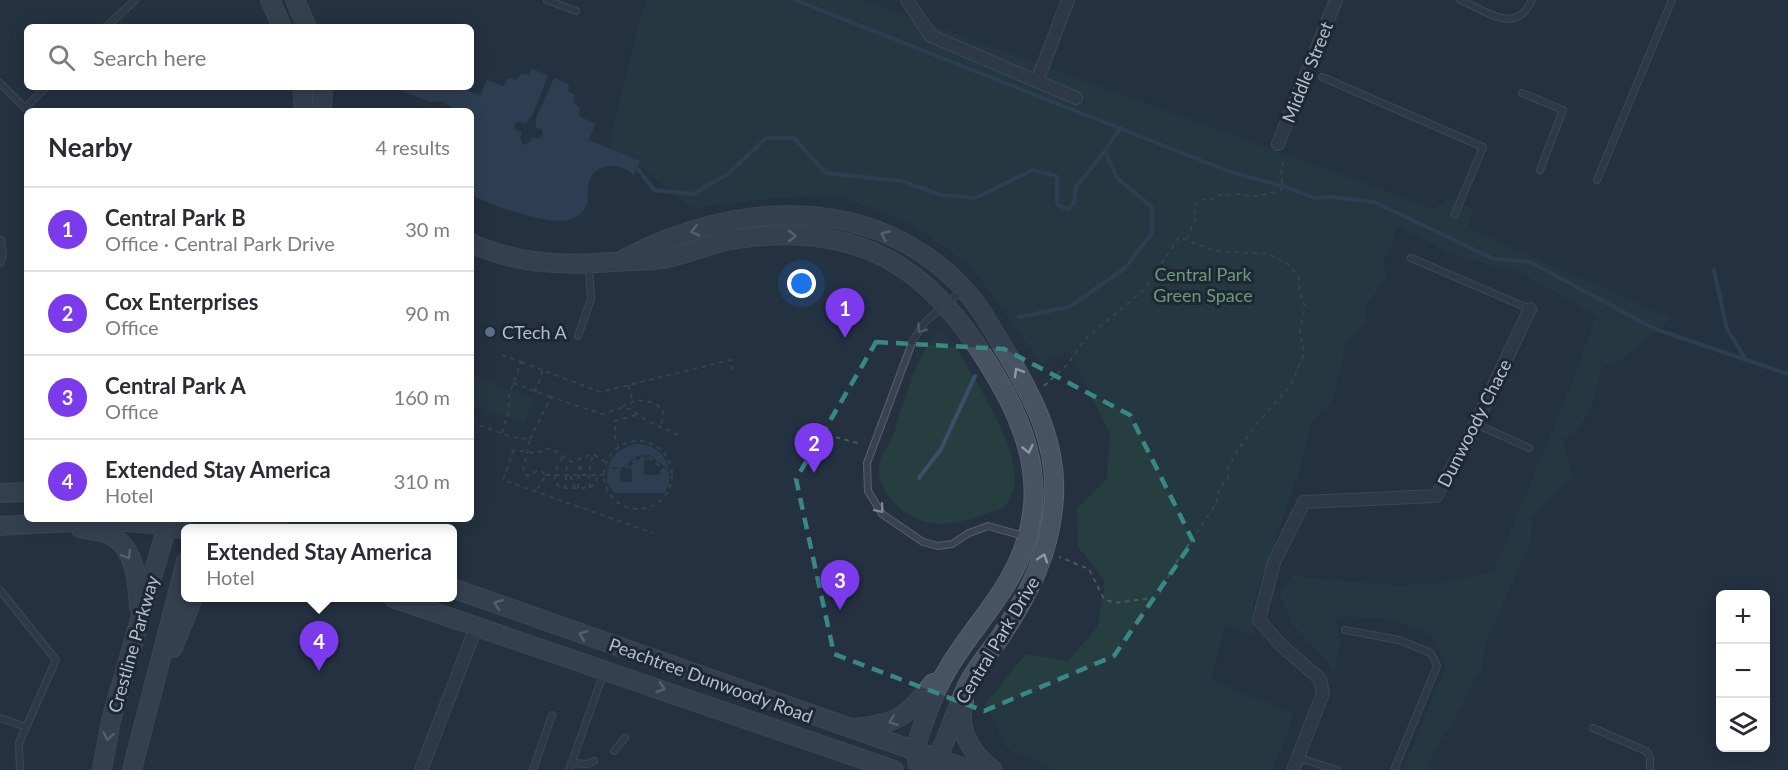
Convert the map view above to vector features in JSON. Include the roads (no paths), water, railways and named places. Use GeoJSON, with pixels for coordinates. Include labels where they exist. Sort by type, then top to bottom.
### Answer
{"type":"FeatureCollection","features":[{"type":"Feature","properties":{"kind":"street"},"geometry":{"type":"LineString","coordinates":[[270,0],[281,24]]}},
{"type":"Feature","properties":{"kind":"street"},"geometry":{"type":"LineString","coordinates":[[907,0],[932,36],[1076,98]]}},
{"type":"Feature","properties":{"kind":"street"},"geometry":{"type":"LineString","coordinates":[[1037,81],[1068,0]]}},
{"type":"Feature","properties":{"kind":"street","name":"Middle Street"},"geometry":{"type":"LineString","coordinates":[[1278,144],[1336,0]]}},
{"type":"Feature","properties":{"kind":"street"},"geometry":{"type":"LineString","coordinates":[[299,2],[306,24]]}},
{"type":"Feature","properties":{"kind":"street"},"geometry":{"type":"LineString","coordinates":[[303,90],[303,108]]}},
{"type":"Feature","properties":{"kind":"street","name":"Central Park Drive"},"geometry":{"type":"LineString","coordinates":[[620,261],[660,240],[743,218],[765,214],[816,215],[864,226],[930,260],[964,289],[982,313],[1037,408],[1052,461],[1054,495],[1051,531],[1043,560],[1031,588],[971,678],[933,764]]}},
{"type":"Feature","properties":{"kind":"street","name":"Central Park Drive"},"geometry":{"type":"LineString","coordinates":[[474,244],[517,259],[537,263],[589,264],[662,259],[734,240],[758,237],[816,237],[856,246],[889,259],[921,279],[946,304],[970,334],[1017,414],[1028,444],[1034,477],[1034,507],[1022,558],[1000,595],[948,665],[936,688],[914,749]]}},
{"type":"Feature","properties":{"kind":"street","name":"Dunwoody Chace"},"geometry":{"type":"LineString","coordinates":[[1293,770],[1323,693],[1323,687],[1320,679],[1281,645],[1259,620],[1274,562],[1305,502],[1436,496],[1476,424],[1530,309]]}},
{"type":"Feature","properties":{"kind":"street"},"geometry":{"type":"LineString","coordinates":[[0,493],[24,492]]}},
{"type":"Feature","properties":{"kind":"street"},"geometry":{"type":"LineString","coordinates":[[0,526],[84,522]]}},
{"type":"Feature","properties":{"kind":"street"},"geometry":{"type":"LineString","coordinates":[[126,522],[174,525]]}},
{"type":"Feature","properties":{"kind":"street"},"geometry":{"type":"LineString","coordinates":[[59,523],[112,536],[127,551],[137,573],[140,619]]}},
{"type":"Feature","properties":{"kind":"street","name":"Crestline Parkway"},"geometry":{"type":"LineString","coordinates":[[102,770],[111,720],[140,619],[174,525]]}},
{"type":"Feature","properties":{"kind":"street","name":"Crestline Parkway"},"geometry":{"type":"LineString","coordinates":[[132,770],[181,580]]}},
{"type":"Feature","properties":{"kind":"street","name":"Peachtree Dunwoody Road"},"geometry":{"type":"LineString","coordinates":[[457,589],[849,729],[914,749],[933,764],[970,770]]}},
{"type":"Feature","properties":{"kind":"street"},"geometry":{"type":"LineString","coordinates":[[144,722],[191,602]]}},
{"type":"Feature","properties":{"kind":"street","name":"Peachtree Dunwoody Road"},"geometry":{"type":"LineString","coordinates":[[408,602],[894,770]]}},
{"type":"Feature","properties":{"kind":"street"},"geometry":{"type":"LineString","coordinates":[[421,770],[477,625]]}},
{"type":"Feature","properties":{"kind":"street"},"geometry":{"type":"LineString","coordinates":[[849,729],[884,724],[908,714],[948,665]]}},
{"type":"Feature","properties":{"kind":"street"},"geometry":{"type":"LineString","coordinates":[[971,678],[963,707],[962,720],[965,737],[973,751],[993,770]]}},
{"type":"Feature","properties":{"kind":"street"},"geometry":{"type":"LineString","coordinates":[[914,749],[919,770]]}},
{"type":"Feature","properties":{"kind":"lane"},"geometry":{"type":"LineString","coordinates":[[109,24],[135,0]]}},
{"type":"Feature","properties":{"kind":"lane"},"geometry":{"type":"LineString","coordinates":[[547,0],[576,11]]}},
{"type":"Feature","properties":{"kind":"lane"},"geometry":{"type":"LineString","coordinates":[[1460,0],[1508,20],[1519,19],[1526,13],[1532,0]]}},
{"type":"Feature","properties":{"kind":"lane"},"geometry":{"type":"LineString","coordinates":[[1597,180],[1672,0]]}},
{"type":"Feature","properties":{"kind":"lane"},"geometry":{"type":"LineString","coordinates":[[1322,77],[1483,147],[1455,214]]}},
{"type":"Feature","properties":{"kind":"lane"},"geometry":{"type":"LineString","coordinates":[[0,83],[25,108],[43,90]]}},
{"type":"Feature","properties":{"kind":"lane"},"geometry":{"type":"LineString","coordinates":[[1522,93],[1563,110],[1540,170]]}},
{"type":"Feature","properties":{"kind":"lane"},"geometry":{"type":"LineString","coordinates":[[0,263],[3,256],[1,240]]}},
{"type":"Feature","properties":{"kind":"lane"},"geometry":{"type":"LineString","coordinates":[[1411,258],[1530,309]]}},
{"type":"Feature","properties":{"kind":"lane"},"geometry":{"type":"LineString","coordinates":[[578,336],[591,298],[589,264]]}},
{"type":"Feature","properties":{"kind":"lane"},"geometry":{"type":"LineString","coordinates":[[964,289],[926,321],[913,340],[867,463],[868,491],[882,514],[923,542],[938,546],[952,544],[969,533],[988,526],[1028,537]]}},
{"type":"Feature","properties":{"kind":"lane"},"geometry":{"type":"LineString","coordinates":[[1476,424],[1529,448]]}},
{"type":"Feature","properties":{"kind":"lane"},"geometry":{"type":"LineString","coordinates":[[0,590],[56,660],[19,743],[20,770]]}},
{"type":"Feature","properties":{"kind":"lane"},"geometry":{"type":"LineString","coordinates":[[1345,630],[1400,640],[1431,652],[1437,666],[1394,770]]}},
{"type":"Feature","properties":{"kind":"lane"},"geometry":{"type":"LineString","coordinates":[[594,761],[570,766],[606,669]]}},
{"type":"Feature","properties":{"kind":"lane"},"geometry":{"type":"LineString","coordinates":[[533,770],[552,715]]}},
{"type":"Feature","properties":{"kind":"lane"},"geometry":{"type":"LineString","coordinates":[[0,718],[26,727]]}},
{"type":"Feature","properties":{"kind":"lane"},"geometry":{"type":"LineString","coordinates":[[1593,728],[1646,751],[1650,757],[1650,770]]}},
{"type":"Feature","properties":{"kind":"lane"},"geometry":{"type":"LineString","coordinates":[[614,751],[625,738]]}},
{"type":"Feature","properties":{"kind":"lane"},"geometry":{"type":"LineString","coordinates":[[1299,758],[1337,770]]}},
{"type":"Feature","properties":{"kind":"water"},"geometry":{"type":"Polygon","coordinates":[[[532,69],[547,75],[547,78],[532,116],[525,124],[519,122],[514,124],[516,130],[522,132],[520,138],[523,145],[530,142],[532,137],[537,139],[543,136],[542,130],[536,127],[536,118],[554,78],[569,84],[568,91],[574,95],[573,102],[580,108],[579,116],[595,124],[589,140],[640,161],[634,176],[615,166],[597,170],[589,182],[588,202],[585,209],[576,217],[564,221],[522,214],[474,196],[474,108],[452,108],[443,101],[431,102],[399,90],[467,90],[480,96],[487,80],[504,86],[508,78],[516,80],[521,74],[529,75],[532,69]]]}},
{"type":"Feature","properties":{"kind":"water"},"geometry":{"type":"Polygon","coordinates":[[[634,444],[646,445],[657,450],[664,458],[669,470],[649,455],[637,456],[622,468],[614,467],[609,463],[617,452],[634,444]]]}},
{"type":"Feature","properties":{"kind":"water"},"geometry":{"type":"Polygon","coordinates":[[[639,459],[651,459],[644,460],[644,475],[660,475],[660,469],[670,472],[669,484],[664,493],[614,493],[607,482],[608,467],[620,471],[620,482],[632,482],[632,469],[628,469],[639,459]]]}},
{"type":"Feature","properties":{"kind":"waterway"},"geometry":{"type":"LineString","coordinates":[[795,0],[1233,173],[1283,186],[1315,198],[1334,197],[1374,202],[1494,259],[1530,262],[1655,329],[1788,374]]}},
{"type":"Feature","properties":{"kind":"waterway"},"geometry":{"type":"LineString","coordinates":[[1019,317],[1069,307],[1124,269],[1152,233],[1152,207],[1117,178],[1105,151],[1121,127]]}},
{"type":"Feature","properties":{"kind":"waterway"},"geometry":{"type":"LineString","coordinates":[[638,169],[654,190],[693,194],[728,174],[766,138],[794,138],[826,173],[901,181],[942,195],[975,198],[1033,170],[1057,176],[1057,204],[1067,210],[1074,203],[1076,187],[1105,151]]}},
{"type":"Feature","properties":{"kind":"waterway"},"geometry":{"type":"LineString","coordinates":[[1714,270],[1727,329],[1745,358]]}},
{"type":"Feature","properties":{"kind":"waterway"},"geometry":{"type":"LineString","coordinates":[[919,478],[941,449],[975,376]]}},
{"type":"Feature","properties":{"kind":"place","name":"CTech A"},"geometry":{"type":"Point","coordinates":[490,332]}},
{"type":"Feature","properties":{"kind":"place","name":"Central Park B"},"geometry":{"type":"Point","coordinates":[845,338]}},
{"type":"Feature","properties":{"kind":"place","name":"Cox Enterprises"},"geometry":{"type":"Point","coordinates":[814,473]}},
{"type":"Feature","properties":{"kind":"place","name":"Central Park A"},"geometry":{"type":"Point","coordinates":[840,610]}},
{"type":"Feature","properties":{"kind":"place","name":"Extended Stay America"},"geometry":{"type":"Point","coordinates":[319,671]}},
{"type":"Feature","properties":{"kind":"park label","name":"Central Park Green Space"},"geometry":{"type":"Point","coordinates":[1203,284]}}]}
